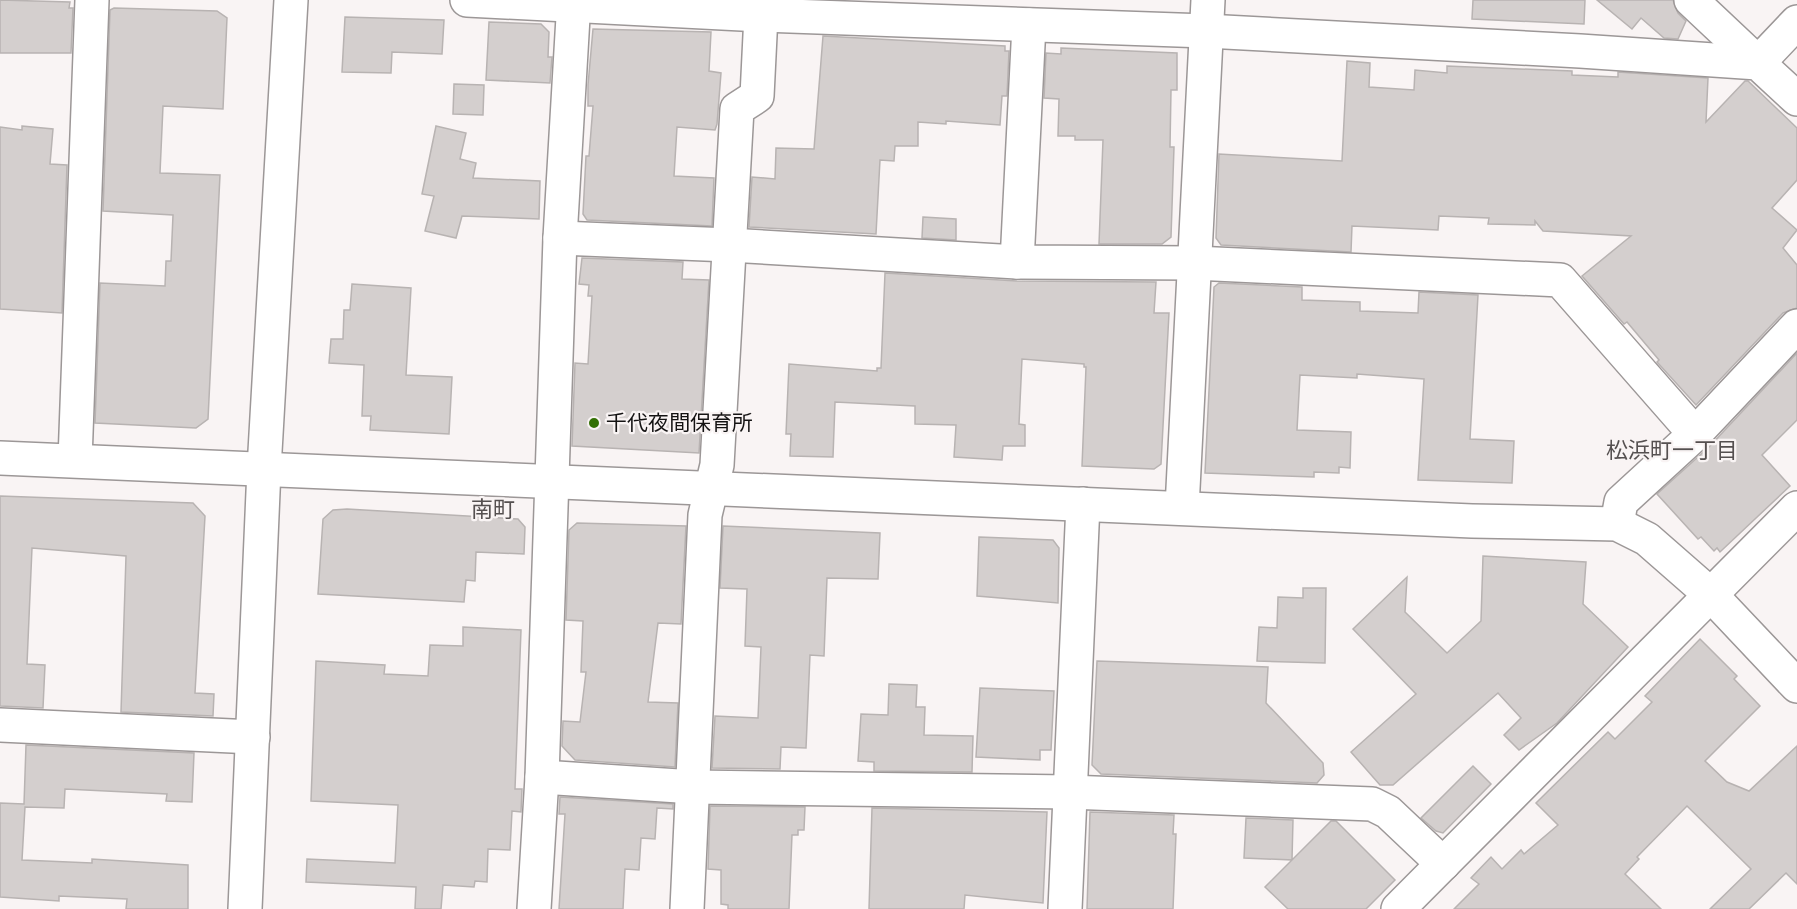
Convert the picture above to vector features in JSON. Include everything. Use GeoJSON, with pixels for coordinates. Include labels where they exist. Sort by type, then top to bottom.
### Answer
{"type":"FeatureCollection","features":[{"type":"Feature","properties":{"kind":"street"},"geometry":{"type":"LineString","coordinates":[[75,460],[92,0]]}},
{"type":"Feature","properties":{"kind":"street"},"geometry":{"type":"LineString","coordinates":[[245,909],[264,469],[291,0]]}},
{"type":"Feature","properties":{"kind":"street"},"geometry":{"type":"LineString","coordinates":[[467,0],[574,2],[761,15],[1029,25],[1207,16],[1580,51],[1758,63]]}},
{"type":"Feature","properties":{"kind":"street"},"geometry":{"type":"LineString","coordinates":[[1691,0],[1797,99]]}},
{"type":"Feature","properties":{"kind":"street"},"geometry":{"type":"LineString","coordinates":[[534,909],[542,777],[550,482],[560,238],[574,2]]}},
{"type":"Feature","properties":{"kind":"street"},"geometry":{"type":"LineString","coordinates":[[687,909],[705,515],[717,465],[737,109],[757,96],[761,15]]}},
{"type":"Feature","properties":{"kind":"street"},"geometry":{"type":"LineString","coordinates":[[1182,508],[1207,16]]}},
{"type":"Feature","properties":{"kind":"street"},"geometry":{"type":"LineString","coordinates":[[1758,63],[1797,22]]}},
{"type":"Feature","properties":{"kind":"street"},"geometry":{"type":"LineString","coordinates":[[1017,262],[1029,25]]}},
{"type":"Feature","properties":{"kind":"street"},"geometry":{"type":"LineString","coordinates":[[560,238],[729,245],[1017,262],[1194,263],[1560,280],[1695,434]]}},
{"type":"Feature","properties":{"kind":"street"},"geometry":{"type":"LineString","coordinates":[[1617,524],[1621,502],[1695,434],[1797,326]]}},
{"type":"Feature","properties":{"kind":"street"},"geometry":{"type":"LineString","coordinates":[[0,458],[1617,524],[1647,539],[1711,595],[1797,686]]}},
{"type":"Feature","properties":{"kind":"street"},"geometry":{"type":"LineString","coordinates":[[1065,909],[1083,504]]}},
{"type":"Feature","properties":{"kind":"street"},"geometry":{"type":"LineString","coordinates":[[1398,909],[1797,508]]}},
{"type":"Feature","properties":{"kind":"street"},"geometry":{"type":"LineString","coordinates":[[0,725],[253,737]]}},
{"type":"Feature","properties":{"kind":"street"},"geometry":{"type":"LineString","coordinates":[[542,777],[694,787],[1069,792],[1372,804],[1389,812],[1443,864]]}},
{"type":"Feature","properties":{"kind":"building"},"geometry":{"type":"Polygon","coordinates":[[[0,0],[70,2],[69,8],[73,8],[71,53],[0,53],[0,0]]]}},
{"type":"Feature","properties":{"kind":"building"},"geometry":{"type":"Polygon","coordinates":[[[1473,0],[1585,0],[1584,24],[1472,19],[1473,0]]]}},
{"type":"Feature","properties":{"kind":"building"},"geometry":{"type":"Polygon","coordinates":[[[1597,0],[1673,0],[1678,13],[1686,21],[1678,39],[1664,38],[1641,18],[1632,29],[1597,0]]]}},
{"type":"Feature","properties":{"kind":"building"},"geometry":{"type":"Polygon","coordinates":[[[114,8],[217,11],[227,18],[223,109],[163,106],[160,173],[220,175],[208,419],[196,428],[95,423],[100,283],[165,286],[166,261],[171,261],[173,215],[103,211],[110,10],[114,8]]]}},
{"type":"Feature","properties":{"kind":"building"},"geometry":{"type":"Polygon","coordinates":[[[345,17],[444,20],[442,54],[392,52],[391,73],[342,72],[345,17]]]}},
{"type":"Feature","properties":{"kind":"building"},"geometry":{"type":"Polygon","coordinates":[[[489,22],[541,24],[549,32],[548,57],[552,57],[550,83],[486,80],[489,22]]]}},
{"type":"Feature","properties":{"kind":"building"},"geometry":{"type":"Polygon","coordinates":[[[593,29],[711,32],[709,71],[721,73],[717,124],[715,130],[677,127],[674,176],[714,178],[712,226],[587,220],[583,214],[586,156],[589,156],[593,106],[588,106],[593,29]]]}},
{"type":"Feature","properties":{"kind":"building"},"geometry":{"type":"Polygon","coordinates":[[[823,36],[1005,46],[1005,51],[1009,51],[1007,96],[1002,96],[1000,125],[946,121],[946,124],[918,122],[918,146],[895,146],[894,161],[880,160],[876,234],[749,227],[752,177],[775,179],[776,148],[814,149],[823,36]]]}},
{"type":"Feature","properties":{"kind":"building"},"geometry":{"type":"Polygon","coordinates":[[[1061,48],[1177,53],[1177,90],[1171,90],[1170,147],[1174,147],[1171,237],[1162,244],[1099,244],[1103,140],[1075,140],[1075,136],[1058,136],[1059,99],[1044,98],[1046,53],[1061,54],[1061,48]]]}},
{"type":"Feature","properties":{"kind":"building"},"geometry":{"type":"Polygon","coordinates":[[[1347,61],[1370,63],[1369,87],[1414,90],[1415,70],[1447,73],[1447,66],[1572,71],[1572,75],[1618,77],[1618,72],[1708,78],[1706,122],[1745,81],[1748,81],[1797,128],[1797,180],[1772,208],[1797,230],[1783,248],[1797,265],[1797,308],[1783,313],[1696,405],[1657,362],[1659,360],[1627,322],[1624,324],[1582,276],[1631,236],[1543,231],[1535,221],[1535,225],[1488,224],[1489,218],[1439,216],[1438,230],[1352,226],[1351,252],[1221,245],[1216,238],[1219,154],[1342,161],[1347,61]]]}},
{"type":"Feature","properties":{"kind":"building"},"geometry":{"type":"Polygon","coordinates":[[[454,84],[484,85],[483,115],[453,114],[454,84]]]}},
{"type":"Feature","properties":{"kind":"building"},"geometry":{"type":"Polygon","coordinates":[[[22,126],[53,129],[50,164],[67,165],[62,313],[0,309],[0,127],[22,130],[22,126]]]}},
{"type":"Feature","properties":{"kind":"building"},"geometry":{"type":"Polygon","coordinates":[[[436,126],[466,133],[460,159],[476,163],[473,178],[540,181],[539,219],[462,216],[456,238],[425,231],[434,196],[422,194],[436,126]]]}},
{"type":"Feature","properties":{"kind":"building"},"geometry":{"type":"Polygon","coordinates":[[[923,217],[956,219],[956,240],[922,238],[923,217]]]}},
{"type":"Feature","properties":{"kind":"building"},"geometry":{"type":"Polygon","coordinates":[[[582,258],[683,262],[682,279],[709,280],[699,453],[572,446],[575,363],[588,364],[592,296],[588,296],[589,285],[579,284],[582,258]]]}},
{"type":"Feature","properties":{"kind":"building"},"geometry":{"type":"Polygon","coordinates":[[[885,273],[1017,281],[1156,282],[1154,313],[1169,313],[1161,464],[1154,469],[1082,466],[1086,367],[1084,364],[1022,359],[1019,424],[1025,425],[1025,446],[1003,446],[1002,460],[954,457],[956,425],[915,424],[915,406],[835,402],[833,457],[790,456],[791,434],[786,434],[789,364],[877,371],[877,368],[881,368],[885,273]]]}},
{"type":"Feature","properties":{"kind":"building"},"geometry":{"type":"Polygon","coordinates":[[[1219,283],[1302,287],[1302,300],[1360,302],[1360,311],[1418,313],[1419,292],[1478,295],[1470,439],[1514,441],[1512,483],[1418,480],[1424,379],[1357,374],[1357,378],[1300,375],[1297,430],[1351,432],[1350,468],[1339,467],[1339,473],[1314,472],[1314,477],[1205,473],[1214,287],[1219,283]]]}},
{"type":"Feature","properties":{"kind":"building"},"geometry":{"type":"Polygon","coordinates":[[[352,284],[411,288],[406,375],[452,377],[449,434],[370,430],[371,416],[362,416],[364,365],[329,363],[331,339],[343,339],[344,310],[350,310],[352,284]]]}},
{"type":"Feature","properties":{"kind":"building"},"geometry":{"type":"Polygon","coordinates":[[[1797,353],[1797,420],[1762,455],[1790,486],[1720,552],[1717,548],[1714,551],[1701,537],[1698,539],[1657,494],[1709,447],[1797,353]]]}},
{"type":"Feature","properties":{"kind":"building"},"geometry":{"type":"Polygon","coordinates":[[[0,496],[193,503],[205,516],[195,693],[214,694],[213,716],[121,712],[126,556],[32,548],[27,664],[45,665],[43,708],[0,706],[0,496]]]}},
{"type":"Feature","properties":{"kind":"building"},"geometry":{"type":"Polygon","coordinates":[[[333,510],[518,519],[525,527],[524,554],[476,552],[475,581],[466,580],[464,602],[318,594],[323,519],[333,510]]]}},
{"type":"Feature","properties":{"kind":"building"},"geometry":{"type":"Polygon","coordinates":[[[577,523],[686,526],[681,624],[658,623],[648,702],[678,703],[675,767],[575,760],[562,746],[563,721],[580,722],[586,672],[581,672],[583,621],[566,620],[569,530],[577,523]]]}},
{"type":"Feature","properties":{"kind":"building"},"geometry":{"type":"Polygon","coordinates":[[[723,526],[880,533],[878,579],[827,578],[824,656],[810,655],[806,748],[781,747],[780,769],[712,768],[715,716],[758,718],[761,647],[745,646],[747,589],[720,588],[723,526]]]}},
{"type":"Feature","properties":{"kind":"building"},"geometry":{"type":"Polygon","coordinates":[[[979,537],[1053,540],[1059,548],[1058,603],[977,596],[979,537]]]}},
{"type":"Feature","properties":{"kind":"building"},"geometry":{"type":"Polygon","coordinates":[[[1483,556],[1586,562],[1583,604],[1628,647],[1557,723],[1519,750],[1504,735],[1521,718],[1498,693],[1393,785],[1380,785],[1351,752],[1416,694],[1353,629],[1407,577],[1405,612],[1447,653],[1481,621],[1483,556]]]}},
{"type":"Feature","properties":{"kind":"building"},"geometry":{"type":"Polygon","coordinates":[[[1303,588],[1326,588],[1325,663],[1257,661],[1259,627],[1277,628],[1278,597],[1303,598],[1303,588]]]}},
{"type":"Feature","properties":{"kind":"building"},"geometry":{"type":"Polygon","coordinates":[[[463,627],[521,630],[515,789],[522,789],[521,812],[512,811],[510,850],[488,849],[487,882],[475,881],[474,887],[443,885],[441,909],[415,909],[416,887],[306,882],[307,859],[395,863],[398,805],[311,801],[316,661],[385,665],[384,674],[428,676],[430,645],[463,646],[463,627]]]}},
{"type":"Feature","properties":{"kind":"building"},"geometry":{"type":"Polygon","coordinates":[[[1700,639],[1737,676],[1734,679],[1760,706],[1705,761],[1727,782],[1749,791],[1797,746],[1797,884],[1786,873],[1749,909],[1710,909],[1751,869],[1687,806],[1637,857],[1639,859],[1625,874],[1661,909],[1454,909],[1479,884],[1471,878],[1491,857],[1502,869],[1521,850],[1524,854],[1558,825],[1536,803],[1608,732],[1615,739],[1652,702],[1645,696],[1700,639]]]}},
{"type":"Feature","properties":{"kind":"building"},"geometry":{"type":"Polygon","coordinates":[[[1097,661],[1268,667],[1266,703],[1323,763],[1324,775],[1317,783],[1101,774],[1092,765],[1097,661]]]}},
{"type":"Feature","properties":{"kind":"building"},"geometry":{"type":"Polygon","coordinates":[[[889,684],[917,685],[916,707],[925,707],[924,735],[973,736],[972,772],[874,771],[874,762],[858,761],[861,714],[888,715],[889,684]]]}},
{"type":"Feature","properties":{"kind":"building"},"geometry":{"type":"Polygon","coordinates":[[[980,688],[1054,691],[1051,750],[1040,750],[1040,760],[976,757],[980,688]]]}},
{"type":"Feature","properties":{"kind":"building"},"geometry":{"type":"Polygon","coordinates":[[[26,745],[194,753],[192,802],[166,801],[167,794],[65,789],[64,808],[25,807],[22,860],[92,863],[92,859],[188,865],[188,909],[126,909],[127,899],[59,896],[59,901],[0,897],[0,803],[24,804],[26,745]]]}},
{"type":"Feature","properties":{"kind":"building"},"geometry":{"type":"Polygon","coordinates":[[[1473,766],[1491,784],[1443,833],[1436,831],[1421,818],[1473,766]]]}},
{"type":"Feature","properties":{"kind":"building"},"geometry":{"type":"Polygon","coordinates":[[[560,797],[673,804],[673,809],[657,808],[655,839],[641,838],[639,870],[625,869],[623,909],[559,909],[565,814],[559,814],[560,797]]]}},
{"type":"Feature","properties":{"kind":"building"},"geometry":{"type":"Polygon","coordinates":[[[710,806],[805,807],[804,830],[798,830],[798,835],[792,835],[789,909],[728,909],[728,905],[721,904],[721,870],[708,869],[710,806]]]}},
{"type":"Feature","properties":{"kind":"building"},"geometry":{"type":"Polygon","coordinates":[[[872,808],[1047,812],[1043,903],[965,895],[964,909],[869,909],[872,808]]]}},
{"type":"Feature","properties":{"kind":"building"},"geometry":{"type":"Polygon","coordinates":[[[1090,812],[1174,815],[1173,834],[1176,834],[1173,909],[1087,909],[1090,812]]]}},
{"type":"Feature","properties":{"kind":"building"},"geometry":{"type":"Polygon","coordinates":[[[1246,818],[1293,820],[1292,860],[1244,858],[1246,818]]]}},
{"type":"Feature","properties":{"kind":"building"},"geometry":{"type":"Polygon","coordinates":[[[1331,821],[1336,821],[1395,880],[1366,909],[1288,909],[1265,887],[1331,821]]]}},
{"type":"Feature","properties":{"kind":"place","name":"千代夜間保育所"},"geometry":{"type":"Point","coordinates":[594,423]}},
{"type":"Feature","properties":{"kind":"district","name":"松浜町一丁目"},"geometry":{"type":"Point","coordinates":[1672,451]}},
{"type":"Feature","properties":{"kind":"district","name":"南町"},"geometry":{"type":"Point","coordinates":[493,510]}}]}
